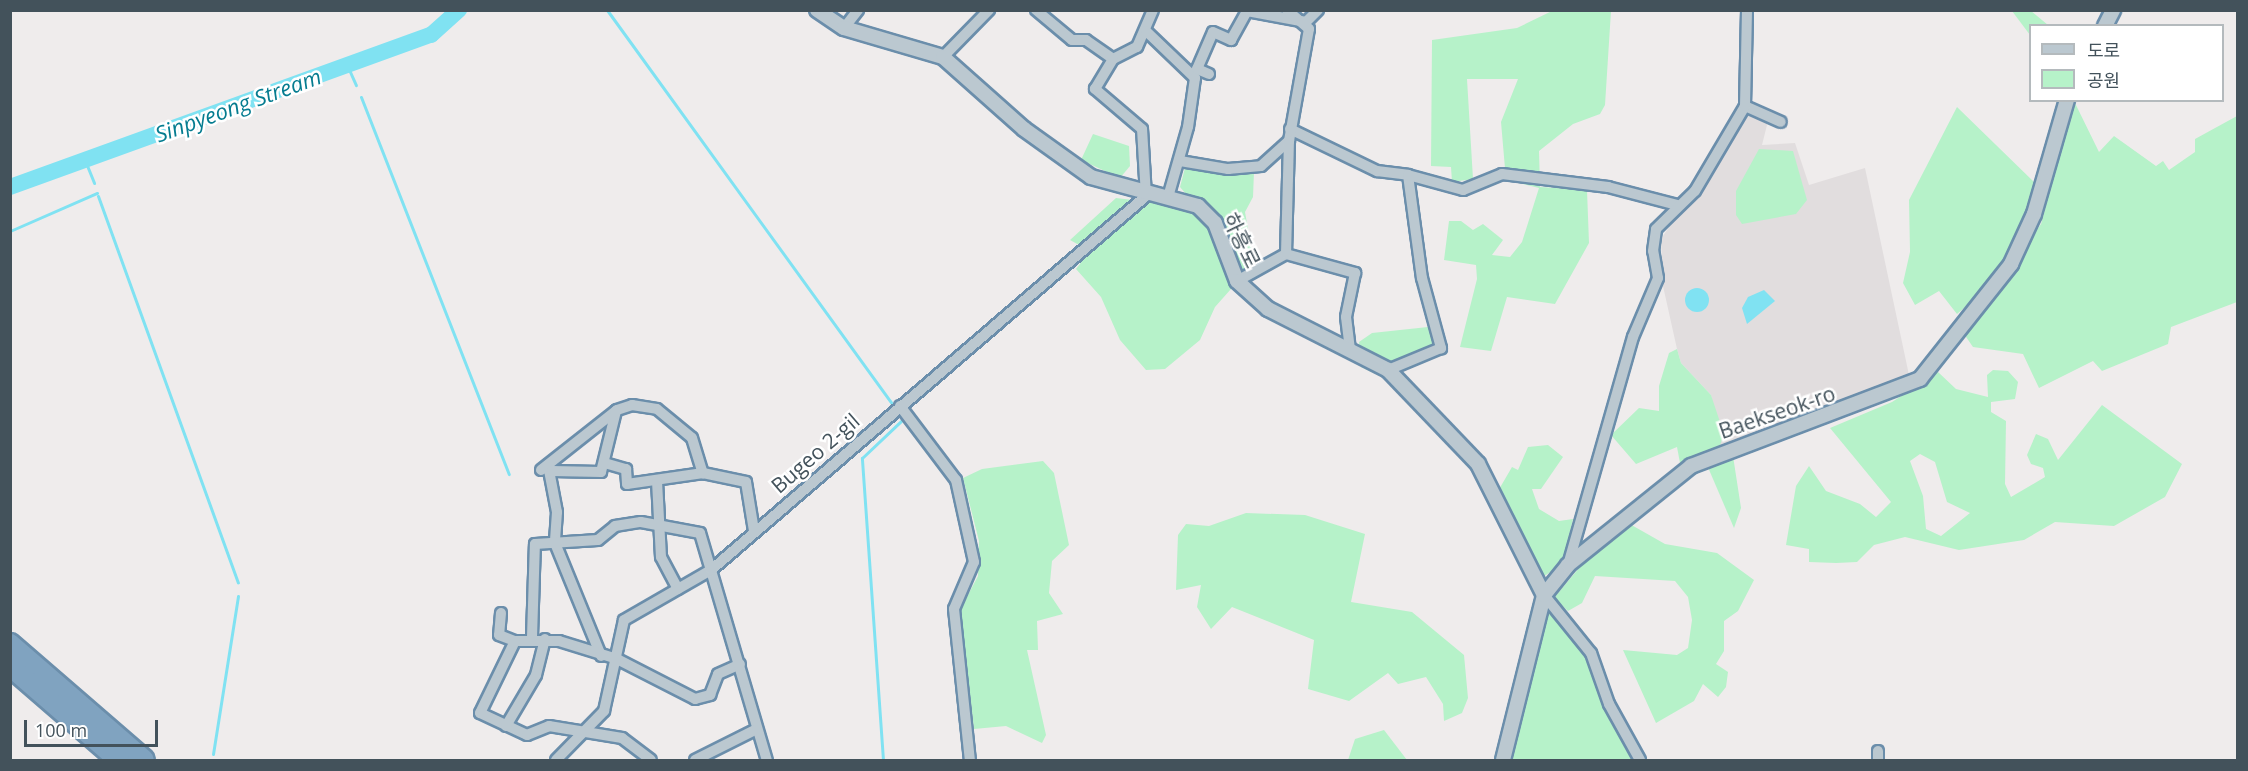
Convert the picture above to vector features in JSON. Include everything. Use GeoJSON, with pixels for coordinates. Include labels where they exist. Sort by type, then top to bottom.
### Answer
{"type":"FeatureCollection","features":[{"type":"Feature","properties":{"kind":"highway"},"geometry":{"type":"LineString","coordinates":[[10,644],[144,760]]}},
{"type":"Feature","properties":{"kind":"highway"},"geometry":{"type":"LineString","coordinates":[[10,666],[119,760]]}},
{"type":"Feature","properties":{"kind":"street","name":"하흥로"},"geometry":{"type":"LineString","coordinates":[[817,10],[844,28],[943,57],[1024,129],[1091,177],[1146,196],[1168,197],[1198,206],[1215,223],[1237,281],[1268,309],[1388,370],[1478,464],[1544,595]]}},
{"type":"Feature","properties":{"kind":"street"},"geometry":{"type":"LineString","coordinates":[[844,28],[858,10]]}},
{"type":"Feature","properties":{"kind":"street"},"geometry":{"type":"LineString","coordinates":[[943,57],[989,10]]}},
{"type":"Feature","properties":{"kind":"street"},"geometry":{"type":"LineString","coordinates":[[1036,10],[1072,40],[1086,40],[1113,59]]}},
{"type":"Feature","properties":{"kind":"street"},"geometry":{"type":"LineString","coordinates":[[1146,196],[1142,129],[1095,89],[1113,59],[1137,47],[1146,31],[1153,10]]}},
{"type":"Feature","properties":{"kind":"street"},"geometry":{"type":"LineString","coordinates":[[1287,10],[1306,22]]}},
{"type":"Feature","properties":{"kind":"street"},"geometry":{"type":"LineString","coordinates":[[1286,254],[1290,129],[1308,48],[1306,22],[1318,10]]}},
{"type":"Feature","properties":{"kind":"street"},"geometry":{"type":"LineString","coordinates":[[1568,565],[1633,337],[1658,278],[1653,251],[1656,229],[1677,205],[1695,191],[1745,106],[1747,10]]}},
{"type":"Feature","properties":{"kind":"street"},"geometry":{"type":"LineString","coordinates":[[2106,24],[2113,10]]}},
{"type":"Feature","properties":{"kind":"street"},"geometry":{"type":"LineString","coordinates":[[1209,74],[1197,69],[1213,32],[1231,39],[1247,12],[1306,22]]}},
{"type":"Feature","properties":{"kind":"street"},"geometry":{"type":"LineString","coordinates":[[1146,31],[1195,78],[1180,161],[1168,197]]}},
{"type":"Feature","properties":{"kind":"street","name":"Baekseok-ro"},"geometry":{"type":"LineString","coordinates":[[1503,760],[1544,595],[1568,565],[1691,466],[1920,379],[2011,264],[2034,214],[2066,102]]}},
{"type":"Feature","properties":{"kind":"street"},"geometry":{"type":"LineString","coordinates":[[1745,106],[1781,122]]}},
{"type":"Feature","properties":{"kind":"street"},"geometry":{"type":"LineString","coordinates":[[1290,129],[1377,171],[1408,175],[1463,190],[1502,174],[1608,187],[1677,205]]}},
{"type":"Feature","properties":{"kind":"street"},"geometry":{"type":"LineString","coordinates":[[1180,161],[1228,169],[1262,166],[1289,141]]}},
{"type":"Feature","properties":{"kind":"street"},"geometry":{"type":"LineString","coordinates":[[1388,370],[1441,348],[1422,278],[1408,175]]}},
{"type":"Feature","properties":{"kind":"street","name":"Bugeo 2-gil"},"geometry":{"type":"LineString","coordinates":[[556,760],[604,711],[624,620],[711,570],[1146,196]]}},
{"type":"Feature","properties":{"kind":"street"},"geometry":{"type":"LineString","coordinates":[[1237,281],[1286,254],[1355,273],[1346,317],[1350,349]]}},
{"type":"Feature","properties":{"kind":"street"},"geometry":{"type":"LineString","coordinates":[[547,469],[616,410],[632,405],[653,408],[676,420],[692,438],[703,473]]}},
{"type":"Feature","properties":{"kind":"street"},"geometry":{"type":"LineString","coordinates":[[900,406],[956,480],[974,562],[954,609],[970,760]]}},
{"type":"Feature","properties":{"kind":"street"},"geometry":{"type":"LineString","coordinates":[[547,469],[601,472],[608,464],[616,410]]}},
{"type":"Feature","properties":{"kind":"street"},"geometry":{"type":"LineString","coordinates":[[608,464],[626,469],[627,484],[657,481],[664,476],[703,473],[746,482],[754,531]]}},
{"type":"Feature","properties":{"kind":"street"},"geometry":{"type":"LineString","coordinates":[[547,469],[555,543],[601,656]]}},
{"type":"Feature","properties":{"kind":"street"},"geometry":{"type":"LineString","coordinates":[[657,481],[661,524],[656,531],[661,557],[678,588]]}},
{"type":"Feature","properties":{"kind":"street"},"geometry":{"type":"LineString","coordinates":[[532,637],[535,544],[598,540],[615,526],[661,524],[700,533],[740,664],[755,730],[767,760]]}},
{"type":"Feature","properties":{"kind":"street"},"geometry":{"type":"LineString","coordinates":[[1544,595],[1591,652],[1609,704],[1640,760]]}},
{"type":"Feature","properties":{"kind":"street"},"geometry":{"type":"LineString","coordinates":[[501,613],[498,635],[515,641],[532,637],[545,639],[617,659],[694,699],[710,695],[718,674],[740,664]]}},
{"type":"Feature","properties":{"kind":"street"},"geometry":{"type":"LineString","coordinates":[[506,726],[536,675],[545,639]]}},
{"type":"Feature","properties":{"kind":"street"},"geometry":{"type":"LineString","coordinates":[[515,641],[480,713],[527,735],[549,726],[622,738],[651,760]]}},
{"type":"Feature","properties":{"kind":"street"},"geometry":{"type":"LineString","coordinates":[[695,760],[755,730]]}},
{"type":"Feature","properties":{"kind":"shaded area"},"geometry":{"type":"Polygon","coordinates":[[[1745,113],[1768,121],[1762,145],[1795,143],[1809,185],[1865,168],[1909,375],[1719,448],[1711,395],[1681,363],[1677,349],[1663,286],[1661,239],[1745,113]]]}},
{"type":"Feature","properties":{"kind":"green space"},"geometry":{"type":"Polygon","coordinates":[[[1552,11],[1611,11],[1605,105],[1600,114],[1573,124],[1539,151],[1540,187],[1587,190],[1589,243],[1555,304],[1507,297],[1491,351],[1460,347],[1477,279],[1476,265],[1444,260],[1449,221],[1461,221],[1473,230],[1483,224],[1503,240],[1492,255],[1510,257],[1522,242],[1539,188],[1506,180],[1501,122],[1518,79],[1467,79],[1473,179],[1452,182],[1451,167],[1431,166],[1432,40],[1517,28],[1552,11]]]}},
{"type":"Feature","properties":{"kind":"green space"},"geometry":{"type":"Polygon","coordinates":[[[2012,11],[2031,11],[2047,24],[2029,24],[2029,34],[2012,11]]]}},
{"type":"Feature","properties":{"kind":"green space"},"geometry":{"type":"Polygon","coordinates":[[[2074,102],[2099,152],[2114,136],[2156,166],[2163,161],[2169,170],[2195,152],[2195,139],[2237,116],[2237,302],[2171,327],[2168,344],[2102,371],[2093,361],[2039,388],[2023,354],[1973,347],[1964,334],[2041,224],[2074,102]]]}},
{"type":"Feature","properties":{"kind":"green space"},"geometry":{"type":"Polygon","coordinates":[[[1957,107],[2036,184],[2012,250],[1980,294],[1957,314],[1939,291],[1915,305],[1903,283],[1910,252],[1909,200],[1957,107]]]}},
{"type":"Feature","properties":{"kind":"green space"},"geometry":{"type":"Polygon","coordinates":[[[1093,134],[1129,146],[1130,166],[1120,178],[1081,160],[1093,134]]]}},
{"type":"Feature","properties":{"kind":"green space"},"geometry":{"type":"Polygon","coordinates":[[[1759,149],[1793,151],[1807,200],[1796,214],[1742,224],[1736,215],[1736,191],[1759,149]]]}},
{"type":"Feature","properties":{"kind":"green space"},"geometry":{"type":"Polygon","coordinates":[[[1185,168],[1254,172],[1253,197],[1245,212],[1254,263],[1215,307],[1200,340],[1165,369],[1146,370],[1120,340],[1101,297],[1076,269],[1090,251],[1070,240],[1116,198],[1176,205],[1186,194],[1180,187],[1185,168]]]}},
{"type":"Feature","properties":{"kind":"green space"},"geometry":{"type":"Polygon","coordinates":[[[1428,327],[1436,354],[1384,378],[1361,367],[1359,342],[1372,333],[1428,327]]]}},
{"type":"Feature","properties":{"kind":"green space"},"geometry":{"type":"Polygon","coordinates":[[[1677,349],[1681,363],[1711,395],[1724,434],[1719,448],[1680,463],[1677,447],[1636,464],[1611,435],[1639,408],[1659,411],[1659,386],[1669,353],[1677,349]]]}},
{"type":"Feature","properties":{"kind":"green space"},"geometry":{"type":"Polygon","coordinates":[[[1993,370],[2008,371],[2018,382],[2015,399],[1991,402],[1991,412],[2006,421],[2005,484],[2011,497],[2045,477],[2043,468],[2031,464],[2027,455],[2036,434],[2048,439],[2058,460],[2102,405],[2182,464],[2165,497],[2114,526],[2055,522],[2024,540],[1959,550],[1905,537],[1874,545],[1857,562],[1836,563],[1809,562],[1809,549],[1786,545],[1796,486],[1809,466],[1826,491],[1860,504],[1876,517],[1891,502],[1830,428],[1892,402],[1938,372],[1956,389],[1988,397],[1987,375],[1993,370]],[[1920,454],[1910,461],[1923,496],[1926,529],[1941,536],[1970,513],[1947,502],[1935,462],[1920,454]]]}},
{"type":"Feature","properties":{"kind":"green space"},"geometry":{"type":"Polygon","coordinates":[[[1548,445],[1563,457],[1541,489],[1532,489],[1539,509],[1559,521],[1573,519],[1563,563],[1543,577],[1498,491],[1512,467],[1518,470],[1528,447],[1548,445]]]}},
{"type":"Feature","properties":{"kind":"green space"},"geometry":{"type":"Polygon","coordinates":[[[1733,456],[1741,508],[1734,528],[1707,465],[1733,456]]]}},
{"type":"Feature","properties":{"kind":"green space"},"geometry":{"type":"Polygon","coordinates":[[[1043,461],[1054,473],[1069,545],[1052,561],[1049,593],[1063,614],[1037,621],[1038,650],[1027,650],[1046,735],[1042,743],[1006,726],[974,729],[960,610],[978,576],[979,541],[963,478],[982,469],[1043,461]]]}},
{"type":"Feature","properties":{"kind":"green space"},"geometry":{"type":"Polygon","coordinates":[[[1246,513],[1305,515],[1365,534],[1351,602],[1412,612],[1464,655],[1468,698],[1462,713],[1444,721],[1443,704],[1426,677],[1398,684],[1388,673],[1349,701],[1308,689],[1314,640],[1232,607],[1211,629],[1197,607],[1201,585],[1176,590],[1178,535],[1186,524],[1209,526],[1246,513]]]}},
{"type":"Feature","properties":{"kind":"green space"},"geometry":{"type":"Polygon","coordinates":[[[1628,523],[1665,544],[1717,553],[1754,580],[1738,611],[1724,621],[1724,651],[1716,664],[1728,672],[1726,687],[1718,697],[1703,684],[1694,701],[1656,723],[1623,650],[1677,655],[1688,648],[1692,620],[1688,597],[1675,581],[1595,576],[1582,603],[1568,611],[1554,598],[1589,556],[1628,523]]]}},
{"type":"Feature","properties":{"kind":"green space"},"geometry":{"type":"Polygon","coordinates":[[[1547,608],[1587,660],[1632,760],[1511,760],[1547,608]]]}},
{"type":"Feature","properties":{"kind":"green space"},"geometry":{"type":"Polygon","coordinates":[[[1384,730],[1407,760],[1348,760],[1355,739],[1384,730]]]}},
{"type":"Feature","properties":{"kind":"water"},"geometry":{"type":"Polygon","coordinates":[[[1697,288],[1705,292],[1709,300],[1705,308],[1697,312],[1689,308],[1685,300],[1689,292],[1697,288]]]}},
{"type":"Feature","properties":{"kind":"water"},"geometry":{"type":"Polygon","coordinates":[[[1764,290],[1775,301],[1747,324],[1742,308],[1748,297],[1764,290]]]}},
{"type":"Feature","properties":{"kind":"waterway","name":"Sinpyeong Stream"},"geometry":{"type":"LineString","coordinates":[[10,187],[431,35],[459,10]]}},
{"type":"Feature","properties":{"kind":"waterway"},"geometry":{"type":"LineString","coordinates":[[607,10],[892,403]]}},
{"type":"Feature","properties":{"kind":"waterway"},"geometry":{"type":"LineString","coordinates":[[347,65],[356,85]]}},
{"type":"Feature","properties":{"kind":"waterway"},"geometry":{"type":"LineString","coordinates":[[361,97],[509,474]]}},
{"type":"Feature","properties":{"kind":"waterway"},"geometry":{"type":"LineString","coordinates":[[84,158],[94,183]]}},
{"type":"Feature","properties":{"kind":"waterway"},"geometry":{"type":"LineString","coordinates":[[10,231],[97,193]]}},
{"type":"Feature","properties":{"kind":"waterway"},"geometry":{"type":"LineString","coordinates":[[98,196],[238,582]]}},
{"type":"Feature","properties":{"kind":"waterway"},"geometry":{"type":"LineString","coordinates":[[883,760],[862,458],[901,421]]}},
{"type":"Feature","properties":{"kind":"waterway"},"geometry":{"type":"LineString","coordinates":[[213,754],[238,596]]}}]}
